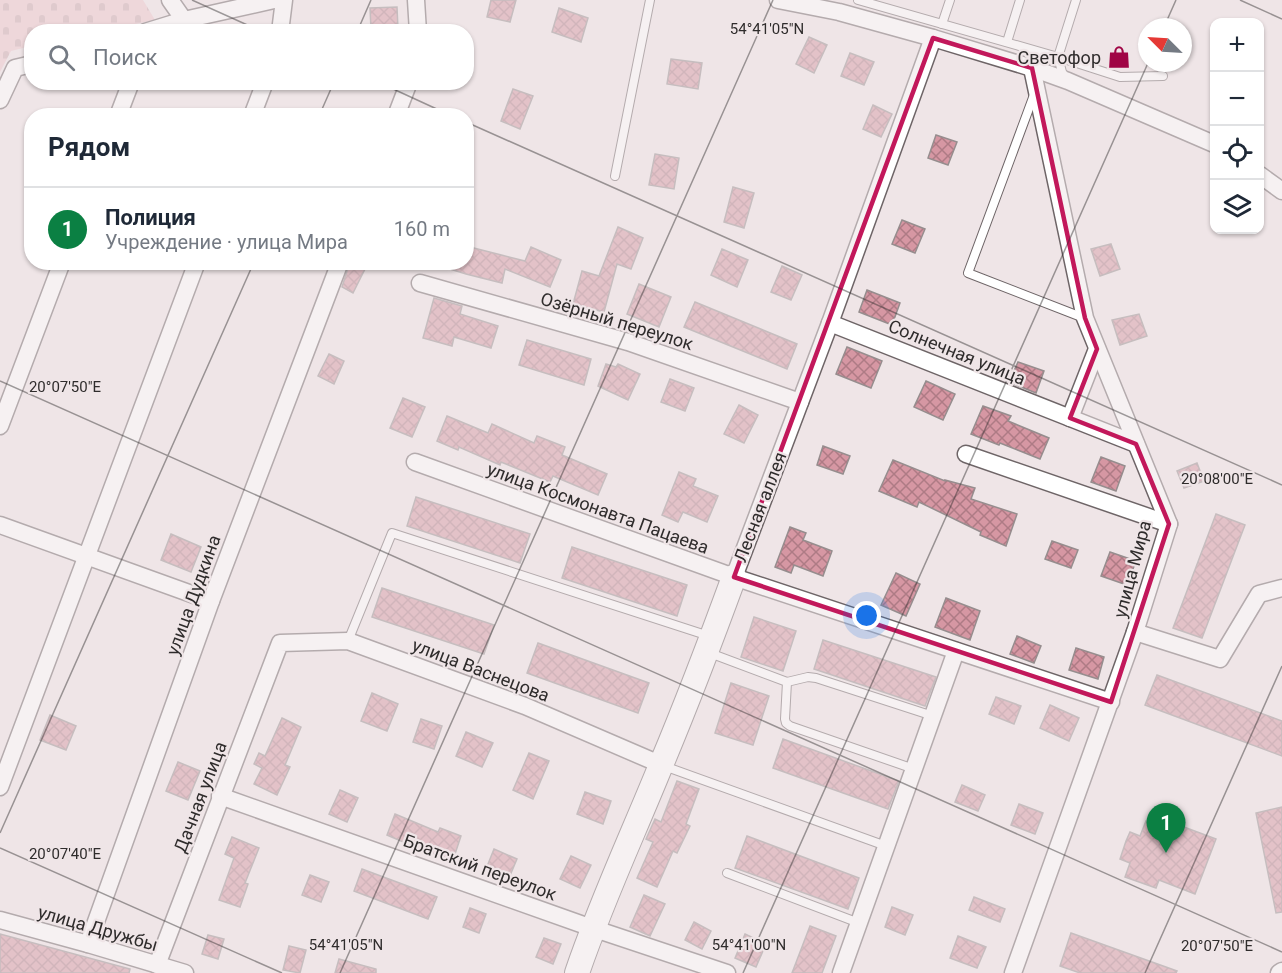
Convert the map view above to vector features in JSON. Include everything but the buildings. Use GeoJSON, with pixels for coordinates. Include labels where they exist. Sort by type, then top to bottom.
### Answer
{"type":"FeatureCollection","features":[{"type":"Feature","properties":{"kind":"street"},"geometry":{"type":"LineString","coordinates":[[170,0],[184,20]]}},
{"type":"Feature","properties":{"kind":"street"},"geometry":{"type":"LineString","coordinates":[[281,24],[284,0]]}},
{"type":"Feature","properties":{"kind":"street"},"geometry":{"type":"LineString","coordinates":[[416,0],[418,24]]}},
{"type":"Feature","properties":{"kind":"street"},"geometry":{"type":"LineString","coordinates":[[778,0],[938,31],[1068,81],[1210,142]]}},
{"type":"Feature","properties":{"kind":"street"},"geometry":{"type":"LineString","coordinates":[[171,24],[265,1]]}},
{"type":"Feature","properties":{"kind":"street","name":"Лесная аллея"},"geometry":{"type":"LineString","coordinates":[[577,973],[592,928],[662,765],[710,645],[938,31]]}},
{"type":"Feature","properties":{"kind":"street"},"geometry":{"type":"LineString","coordinates":[[3,95],[15,68],[24,66]]}},
{"type":"Feature","properties":{"kind":"street","name":"улица Мира"},"geometry":{"type":"LineString","coordinates":[[1016,972],[1136,632],[1169,524],[1085,318],[1032,68]]}},
{"type":"Feature","properties":{"kind":"street"},"geometry":{"type":"LineString","coordinates":[[121,108],[128,90]]}},
{"type":"Feature","properties":{"kind":"street"},"geometry":{"type":"LineString","coordinates":[[255,108],[262,90]]}},
{"type":"Feature","properties":{"kind":"street"},"geometry":{"type":"LineString","coordinates":[[399,108],[406,90]]}},
{"type":"Feature","properties":{"kind":"street"},"geometry":{"type":"LineString","coordinates":[[1264,179],[1282,191]]}},
{"type":"Feature","properties":{"kind":"street"},"geometry":{"type":"LineString","coordinates":[[0,426],[59,270]]}},
{"type":"Feature","properties":{"kind":"street"},"geometry":{"type":"LineString","coordinates":[[0,787],[194,270]]}},
{"type":"Feature","properties":{"kind":"street","name":"улица Дудкина"},"geometry":{"type":"LineString","coordinates":[[88,944],[211,601],[337,270]]}},
{"type":"Feature","properties":{"kind":"street","name":"Озёрный переулок"},"geometry":{"type":"LineString","coordinates":[[420,283],[628,342],[800,402]]}},
{"type":"Feature","properties":{"kind":"street","name":"Солнечная улица"},"geometry":{"type":"LineString","coordinates":[[830,323],[1136,444]]}},
{"type":"Feature","properties":{"kind":"street"},"geometry":{"type":"LineString","coordinates":[[1071,418],[1098,349]]}},
{"type":"Feature","properties":{"kind":"street"},"geometry":{"type":"LineString","coordinates":[[966,454],[1169,524]]}},
{"type":"Feature","properties":{"kind":"street","name":"улица Космонавта Пацаева"},"geometry":{"type":"LineString","coordinates":[[415,462],[734,577],[1111,702]]}},
{"type":"Feature","properties":{"kind":"street"},"geometry":{"type":"LineString","coordinates":[[0,525],[211,601]]}},
{"type":"Feature","properties":{"kind":"street"},"geometry":{"type":"LineString","coordinates":[[1136,632],[1220,658],[1259,594],[1282,588]]}},
{"type":"Feature","properties":{"kind":"street","name":"улица Васнецова"},"geometry":{"type":"LineString","coordinates":[[280,643],[348,641],[525,706],[662,765]]}},
{"type":"Feature","properties":{"kind":"street","name":"Дачная улица"},"geometry":{"type":"LineString","coordinates":[[155,969],[280,643]]}},
{"type":"Feature","properties":{"kind":"street"},"geometry":{"type":"LineString","coordinates":[[841,973],[956,651]]}},
{"type":"Feature","properties":{"kind":"street","name":"Братский переулок"},"geometry":{"type":"LineString","coordinates":[[220,796],[592,928],[727,973]]}},
{"type":"Feature","properties":{"kind":"street","name":"улица Дружбы"},"geometry":{"type":"LineString","coordinates":[[0,920],[88,944],[155,969],[185,973]]}},
{"type":"Feature","properties":{"kind":"lane"},"geometry":{"type":"LineString","coordinates":[[615,176],[650,0]]}},
{"type":"Feature","properties":{"kind":"lane"},"geometry":{"type":"LineString","coordinates":[[858,0],[884,4],[938,31],[1007,42],[1120,77],[1164,76]]}},
{"type":"Feature","properties":{"kind":"lane"},"geometry":{"type":"LineString","coordinates":[[938,31],[950,0]]}},
{"type":"Feature","properties":{"kind":"lane"},"geometry":{"type":"LineString","coordinates":[[1007,42],[1020,0]]}},
{"type":"Feature","properties":{"kind":"lane"},"geometry":{"type":"LineString","coordinates":[[1068,81],[1062,72],[1058,57],[1076,0]]}},
{"type":"Feature","properties":{"kind":"lane"},"geometry":{"type":"LineString","coordinates":[[1036,90],[968,273],[1085,318]]}},
{"type":"Feature","properties":{"kind":"lane"},"geometry":{"type":"LineString","coordinates":[[348,641],[392,533],[710,645],[787,682],[808,677],[816,678],[933,716]]}},
{"type":"Feature","properties":{"kind":"lane"},"geometry":{"type":"LineString","coordinates":[[787,682],[785,719],[790,726],[914,769]]}},
{"type":"Feature","properties":{"kind":"lane"},"geometry":{"type":"LineString","coordinates":[[662,765],[886,846]]}},
{"type":"Feature","properties":{"kind":"lane"},"geometry":{"type":"LineString","coordinates":[[727,873],[859,923]]}},
{"type":"Feature","properties":{"kind":"highlighted area"},"geometry":{"type":"Polygon","coordinates":[[[933,38],[1032,68],[1085,318],[1097,349],[1070,418],[1136,444],[1169,524],[1111,702],[734,577],[933,38]]]}},
{"type":"Feature","properties":{"kind":"green space"},"geometry":{"type":"Polygon","coordinates":[[[0,0],[143,0],[155,20],[136,24],[24,24],[24,48],[11,51],[0,72],[0,0]]]}},
{"type":"Feature","properties":{"kind":"place","name":"Светофор"},"geometry":{"type":"Point","coordinates":[1119,57]}},
{"type":"Feature","properties":{"kind":"place","name":"Полиция"},"geometry":{"type":"Point","coordinates":[1166,853]}}]}
